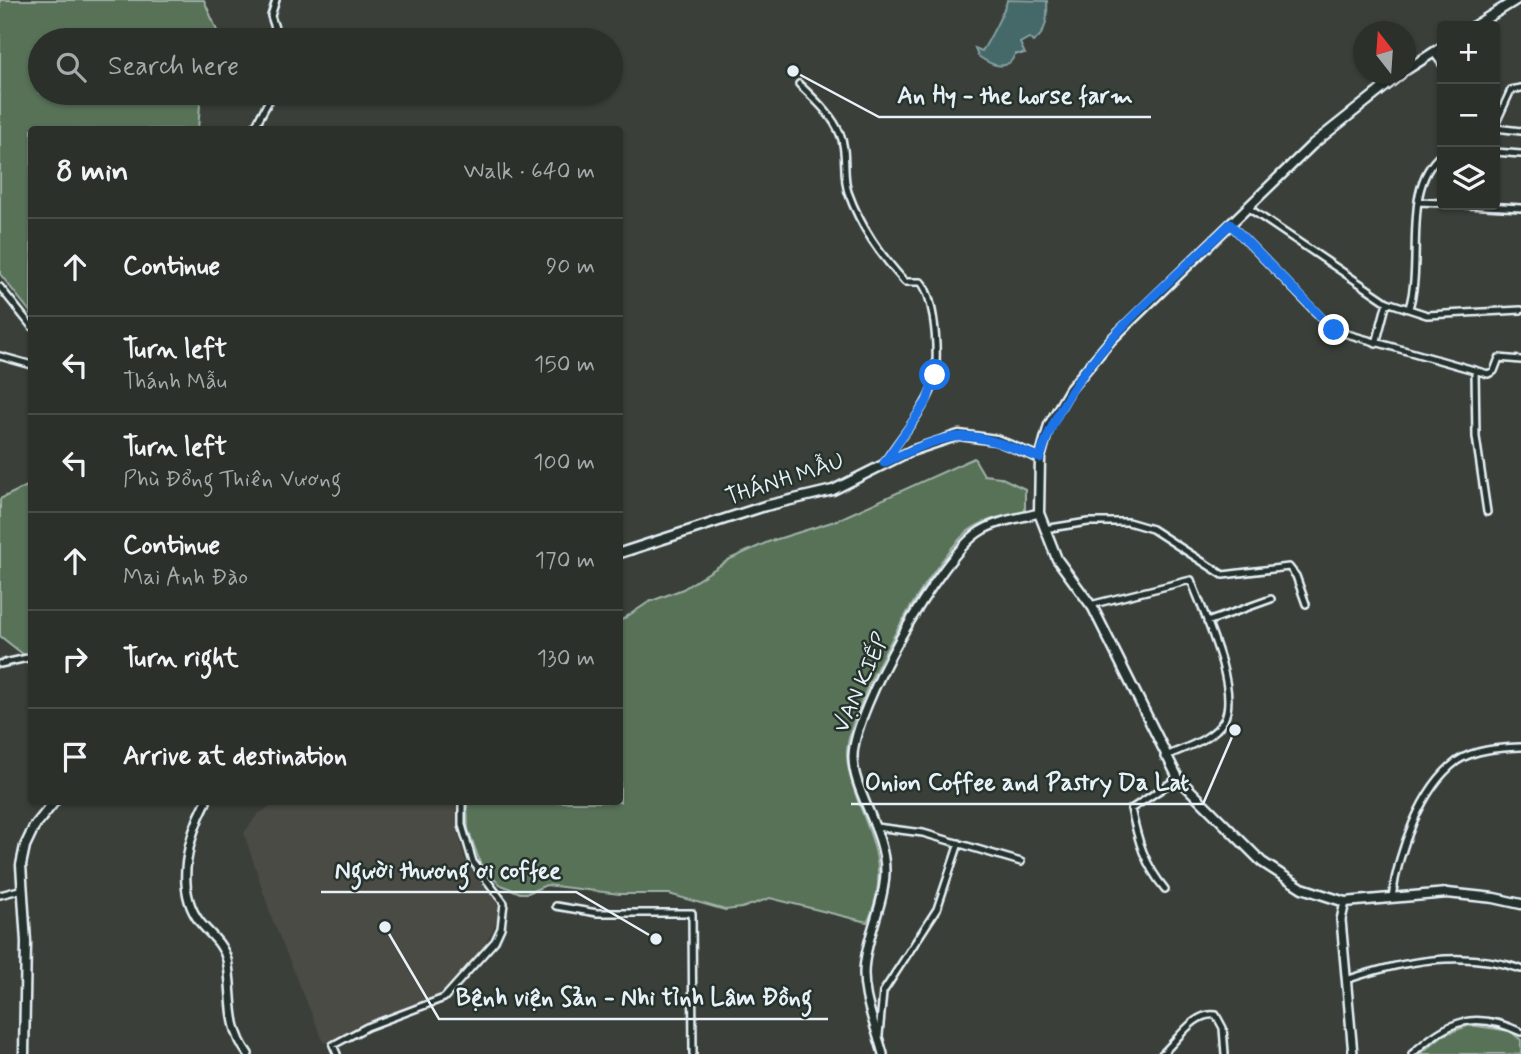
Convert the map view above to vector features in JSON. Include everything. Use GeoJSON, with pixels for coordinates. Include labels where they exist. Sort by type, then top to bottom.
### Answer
{"type":"FeatureCollection","features":[{"type":"Feature","properties":{"kind":"main road"},"geometry":{"type":"LineString","coordinates":[[1482,21],[1516,0]]}},
{"type":"Feature","properties":{"kind":"main road"},"geometry":{"type":"LineString","coordinates":[[1416,63],[1437,50]]}},
{"type":"Feature","properties":{"kind":"main road"},"geometry":{"type":"LineString","coordinates":[[1388,84],[1313,144],[1247,207],[1111,340],[1070,389],[1049,425],[1040,458],[1039,513],[1066,575],[1090,605],[1164,757],[1178,778],[1262,862],[1302,888],[1345,902],[1474,894],[1521,904]]}},
{"type":"Feature","properties":{"kind":"main road","name":"THÁNH MẪU"},"geometry":{"type":"LineString","coordinates":[[623,552],[765,506],[833,490],[926,444],[959,435],[996,440],[1040,458]]}},
{"type":"Feature","properties":{"kind":"main road"},"geometry":{"type":"LineString","coordinates":[[24,1054],[26,942],[21,865],[25,846],[34,827],[52,805]]}},
{"type":"Feature","properties":{"kind":"street"},"geometry":{"type":"LineString","coordinates":[[275,28],[271,16],[276,0]]}},
{"type":"Feature","properties":{"kind":"street"},"geometry":{"type":"LineString","coordinates":[[1433,52],[1437,57]]}},
{"type":"Feature","properties":{"kind":"street"},"geometry":{"type":"LineString","coordinates":[[799,85],[825,109],[841,135],[847,189],[862,225],[878,252],[905,282],[921,282],[929,291],[933,310],[933,388],[884,463]]}},
{"type":"Feature","properties":{"kind":"street"},"geometry":{"type":"LineString","coordinates":[[1500,115],[1511,90],[1521,88]]}},
{"type":"Feature","properties":{"kind":"street"},"geometry":{"type":"LineString","coordinates":[[255,126],[267,105]]}},
{"type":"Feature","properties":{"kind":"street"},"geometry":{"type":"LineString","coordinates":[[1500,127],[1521,131]]}},
{"type":"Feature","properties":{"kind":"street"},"geometry":{"type":"LineString","coordinates":[[1500,152],[1521,154]]}},
{"type":"Feature","properties":{"kind":"street"},"geometry":{"type":"LineString","coordinates":[[1409,308],[1415,289],[1418,202],[1425,172],[1437,159]]}},
{"type":"Feature","properties":{"kind":"street"},"geometry":{"type":"LineString","coordinates":[[1418,202],[1437,203]]}},
{"type":"Feature","properties":{"kind":"street"},"geometry":{"type":"LineString","coordinates":[[1247,207],[1387,302],[1427,315],[1521,310]]}},
{"type":"Feature","properties":{"kind":"street"},"geometry":{"type":"LineString","coordinates":[[1500,207],[1521,208]]}},
{"type":"Feature","properties":{"kind":"street"},"geometry":{"type":"LineString","coordinates":[[1230,224],[1334,330],[1376,344],[1492,373],[1502,357],[1521,360]]}},
{"type":"Feature","properties":{"kind":"street"},"geometry":{"type":"LineString","coordinates":[[0,287],[28,322]]}},
{"type":"Feature","properties":{"kind":"street"},"geometry":{"type":"LineString","coordinates":[[1376,344],[1387,302]]}},
{"type":"Feature","properties":{"kind":"street"},"geometry":{"type":"LineString","coordinates":[[0,356],[28,364]]}},
{"type":"Feature","properties":{"kind":"street"},"geometry":{"type":"LineString","coordinates":[[1475,370],[1476,437],[1487,512]]}},
{"type":"Feature","properties":{"kind":"street","name":"VẠN KIẾP"},"geometry":{"type":"LineString","coordinates":[[883,1054],[864,973],[885,874],[876,827],[853,757],[860,728],[891,659],[938,578],[969,540],[988,527],[1039,513]]}},
{"type":"Feature","properties":{"kind":"street"},"geometry":{"type":"LineString","coordinates":[[1044,529],[1088,522],[1145,525],[1223,575],[1289,567],[1296,576],[1306,604]]}},
{"type":"Feature","properties":{"kind":"street"},"geometry":{"type":"LineString","coordinates":[[1090,605],[1191,580],[1225,676],[1230,703],[1223,722],[1210,734],[1164,757]]}},
{"type":"Feature","properties":{"kind":"street"},"geometry":{"type":"LineString","coordinates":[[1207,622],[1271,598]]}},
{"type":"Feature","properties":{"kind":"street"},"geometry":{"type":"LineString","coordinates":[[0,664],[28,658]]}},
{"type":"Feature","properties":{"kind":"street"},"geometry":{"type":"LineString","coordinates":[[1392,897],[1399,856],[1432,789],[1444,774],[1469,755],[1521,747]]}},
{"type":"Feature","properties":{"kind":"street"},"geometry":{"type":"LineString","coordinates":[[1165,889],[1146,864],[1131,809],[1178,778]]}},
{"type":"Feature","properties":{"kind":"street"},"geometry":{"type":"LineString","coordinates":[[205,805],[190,844],[188,895],[200,922],[224,950],[234,1025],[248,1054]]}},
{"type":"Feature","properties":{"kind":"street"},"geometry":{"type":"LineString","coordinates":[[337,1054],[333,1045],[367,1027],[444,998],[495,941],[501,928],[504,903],[472,862],[461,825],[462,805]]}},
{"type":"Feature","properties":{"kind":"street"},"geometry":{"type":"LineString","coordinates":[[876,827],[923,833],[1021,862]]}},
{"type":"Feature","properties":{"kind":"street"},"geometry":{"type":"LineString","coordinates":[[878,1038],[883,992],[937,909],[959,843]]}},
{"type":"Feature","properties":{"kind":"street"},"geometry":{"type":"LineString","coordinates":[[0,895],[23,889]]}},
{"type":"Feature","properties":{"kind":"street"},"geometry":{"type":"LineString","coordinates":[[1345,902],[1341,920],[1351,1054]]}},
{"type":"Feature","properties":{"kind":"street"},"geometry":{"type":"LineString","coordinates":[[556,906],[597,913],[692,913],[693,1054]]}},
{"type":"Feature","properties":{"kind":"street"},"geometry":{"type":"LineString","coordinates":[[1346,980],[1433,959],[1468,959],[1521,969]]}},
{"type":"Feature","properties":{"kind":"street"},"geometry":{"type":"LineString","coordinates":[[1162,1054],[1198,1016],[1209,1014],[1216,1015],[1223,1028],[1225,1054]]}},
{"type":"Feature","properties":{"kind":"street"},"geometry":{"type":"LineString","coordinates":[[1412,1054],[1445,1027],[1461,1021],[1483,1018],[1521,1032]]}},
{"type":"Feature","properties":{"kind":"shaded area"},"geometry":{"type":"Polygon","coordinates":[[[274,805],[456,805],[458,832],[464,858],[473,874],[495,897],[499,913],[492,932],[482,948],[443,993],[432,1001],[374,1020],[324,1043],[273,921],[244,833],[258,814],[274,805]]]}},
{"type":"Feature","properties":{"kind":"green space"},"geometry":{"type":"Polygon","coordinates":[[[0,0],[204,0],[216,28],[28,28],[28,105],[200,105],[198,126],[28,126],[28,309],[0,274],[0,0]]]}},
{"type":"Feature","properties":{"kind":"green space"},"geometry":{"type":"Polygon","coordinates":[[[974,458],[984,475],[1000,477],[1025,489],[1025,511],[979,524],[950,550],[892,639],[859,707],[850,735],[847,757],[850,775],[877,860],[876,897],[867,922],[770,898],[742,908],[725,910],[669,894],[620,894],[546,885],[528,893],[520,893],[499,884],[481,865],[468,829],[467,805],[623,805],[623,619],[649,602],[683,589],[730,559],[768,542],[835,521],[974,458]]]}},
{"type":"Feature","properties":{"kind":"green space"},"geometry":{"type":"Polygon","coordinates":[[[28,485],[28,654],[24,655],[0,636],[0,499],[28,485]]]}},
{"type":"Feature","properties":{"kind":"green space"},"geometry":{"type":"Polygon","coordinates":[[[1470,1025],[1510,1031],[1521,1040],[1521,1054],[1420,1054],[1443,1035],[1470,1025]]]}},
{"type":"Feature","properties":{"kind":"water"},"geometry":{"type":"Polygon","coordinates":[[[1007,0],[1047,1],[1047,18],[1038,38],[1033,42],[1029,38],[1020,43],[1025,54],[1015,54],[1008,64],[999,66],[978,56],[975,48],[982,51],[1007,0]]]}},
{"type":"Feature","properties":{"kind":"place","name":"An Hy - the horse farm"},"geometry":{"type":"Point","coordinates":[793,71]}},
{"type":"Feature","properties":{"kind":"place","name":"Onion Coffee and Pastry Da Lat"},"geometry":{"type":"Point","coordinates":[1235,730]}},
{"type":"Feature","properties":{"kind":"place","name":"Bệnh viện Sản - Nhi tỉnh Lâm Đồng"},"geometry":{"type":"Point","coordinates":[385,927]}},
{"type":"Feature","properties":{"kind":"place","name":"Người thương ơi coffee"},"geometry":{"type":"Point","coordinates":[656,939]}},
{"type":"Feature","properties":{"kind":"route"},"geometry":{"type":"LineString","coordinates":[[935,375],[927,401],[884,463],[926,444],[959,435],[996,440],[1040,458],[1049,425],[1070,389],[1111,340],[1230,224],[1334,330]]}}]}
